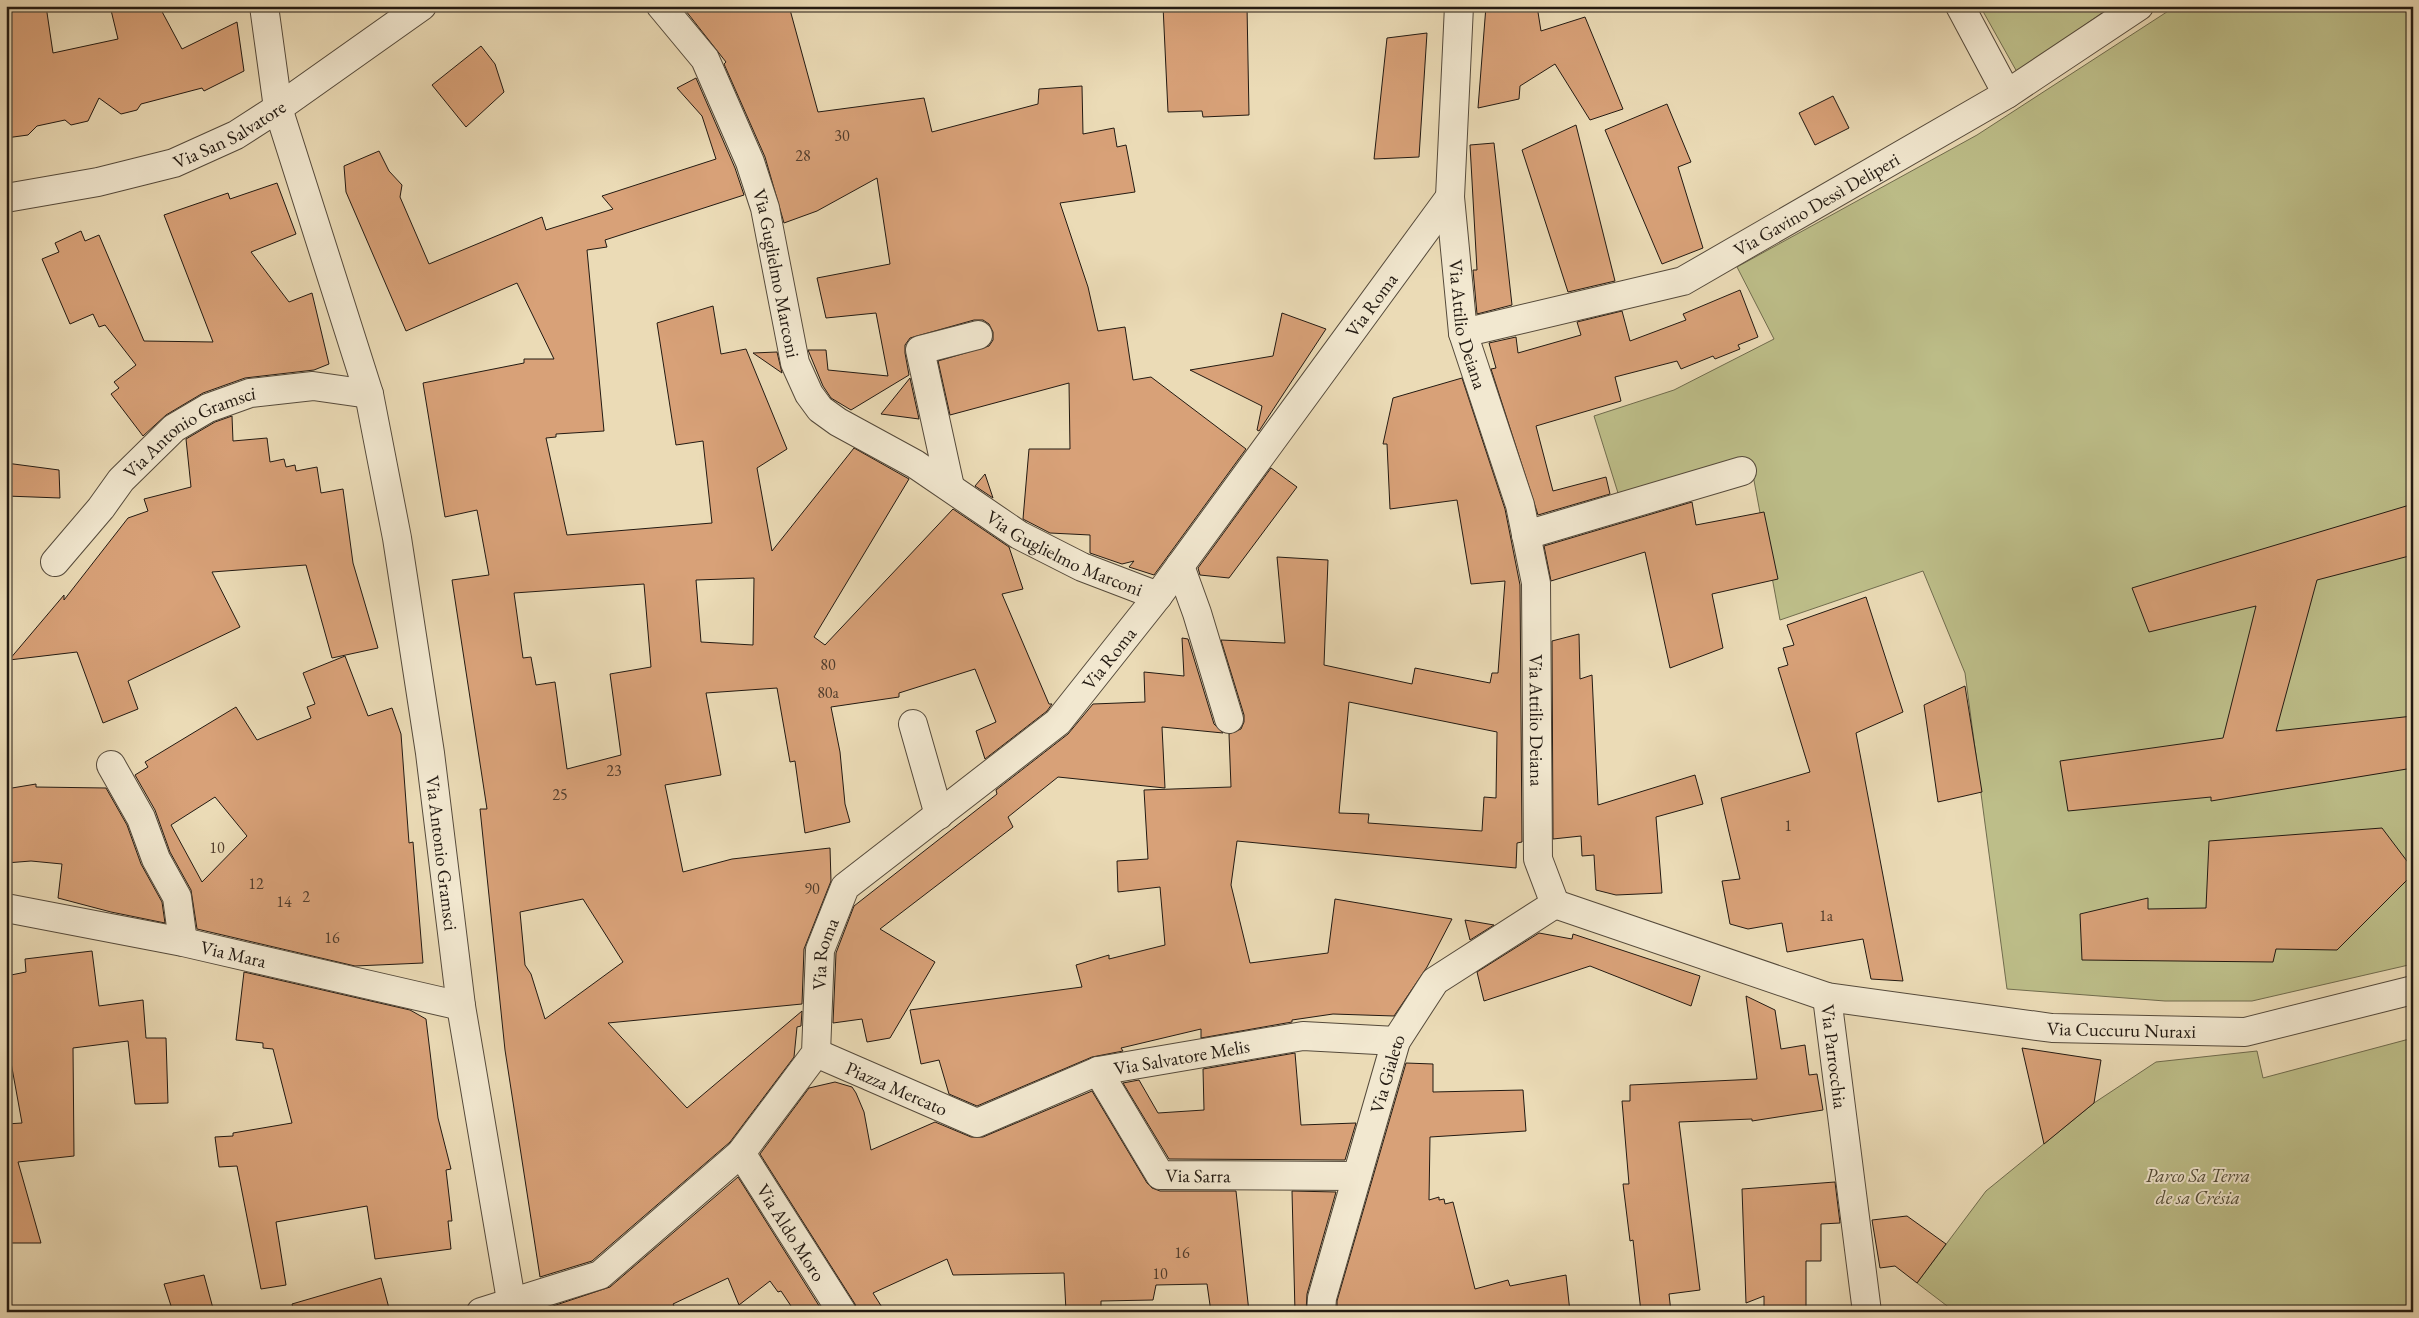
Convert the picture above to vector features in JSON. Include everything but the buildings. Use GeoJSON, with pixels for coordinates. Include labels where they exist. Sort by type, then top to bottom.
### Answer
{"type":"FeatureCollection","features":[{"type":"Feature","properties":{"kind":"street","name":"Via Antonio Gramsci"},"geometry":{"type":"LineString","coordinates":[[264,6],[278,108],[369,394],[398,545],[430,753],[461,1006],[512,1308]]}},
{"type":"Feature","properties":{"kind":"street","name":"Via San Salvatore"},"geometry":{"type":"LineString","coordinates":[[6,198],[98,182],[174,164],[236,135],[278,108],[422,6]]}},
{"type":"Feature","properties":{"kind":"street","name":"Via Guglielmo Marconi"},"geometry":{"type":"LineString","coordinates":[[661,6],[705,59],[750,162],[765,208],[795,363],[809,394],[820,409],[838,422],[915,464],[1019,535],[1082,567],[1158,596]]}},
{"type":"Feature","properties":{"kind":"street"},"geometry":{"type":"LineString","coordinates":[[1450,196],[1459,6]]}},
{"type":"Feature","properties":{"kind":"street"},"geometry":{"type":"LineString","coordinates":[[1960,6],[2007,94]]}},
{"type":"Feature","properties":{"kind":"street","name":"Via Gavino Dessì Deliperi"},"geometry":{"type":"LineString","coordinates":[[1463,333],[1683,281],[2007,94],[2139,6]]}},
{"type":"Feature","properties":{"kind":"street","name":"Via Attilio Deiana"},"geometry":{"type":"LineString","coordinates":[[1450,196],[1463,333],[1520,505],[1536,582],[1538,859],[1555,904]]}},
{"type":"Feature","properties":{"kind":"street","name":"Via Roma"},"geometry":{"type":"LineString","coordinates":[[816,1053],[820,950],[845,887],[1058,722],[1158,596],[1450,196]]}},
{"type":"Feature","properties":{"kind":"street"},"geometry":{"type":"LineString","coordinates":[[950,487],[920,350],[978,335]]}},
{"type":"Feature","properties":{"kind":"street","name":"Via Antonio Gramsci"},"geometry":{"type":"LineString","coordinates":[[55,562],[101,508],[121,480],[174,428],[208,408],[250,393],[313,386],[369,394]]}},
{"type":"Feature","properties":{"kind":"street"},"geometry":{"type":"LineString","coordinates":[[1526,535],[1742,471]]}},
{"type":"Feature","properties":{"kind":"street"},"geometry":{"type":"LineString","coordinates":[[1180,566],[1197,613],[1229,719]]}},
{"type":"Feature","properties":{"kind":"street"},"geometry":{"type":"LineString","coordinates":[[913,724],[939,815]]}},
{"type":"Feature","properties":{"kind":"street"},"geometry":{"type":"LineString","coordinates":[[111,765],[141,818],[156,859],[176,897],[182,942]]}},
{"type":"Feature","properties":{"kind":"street","name":"Via Parrocchia"},"geometry":{"type":"LineString","coordinates":[[1555,904],[1827,997],[1867,1312]]}},
{"type":"Feature","properties":{"kind":"street","name":"Via Gialeto"},"geometry":{"type":"LineString","coordinates":[[1321,1312],[1322,1298],[1396,1041],[1436,980],[1555,904]]}},
{"type":"Feature","properties":{"kind":"street","name":"Via Mara"},"geometry":{"type":"LineString","coordinates":[[6,908],[182,942],[461,1006]]}},
{"type":"Feature","properties":{"kind":"street","name":"Via Cuccuru Nuraxi"},"geometry":{"type":"LineString","coordinates":[[1827,997],[2052,1028],[2245,1032],[2413,990]]}},
{"type":"Feature","properties":{"kind":"street","name":"Via Salvatore Melis"},"geometry":{"type":"LineString","coordinates":[[977,1123],[1098,1071],[1303,1036],[1396,1041]]}},
{"type":"Feature","properties":{"kind":"street"},"geometry":{"type":"LineString","coordinates":[[482,1312],[512,1308],[600,1275],[741,1153],[816,1053]]}},
{"type":"Feature","properties":{"kind":"street","name":"Piazza Mercato"},"geometry":{"type":"LineString","coordinates":[[816,1053],[977,1123]]}},
{"type":"Feature","properties":{"kind":"street","name":"Via Sarra"},"geometry":{"type":"LineString","coordinates":[[1098,1071],[1160,1175],[1357,1176]]}},
{"type":"Feature","properties":{"kind":"street","name":"Via Aldo Moro"},"geometry":{"type":"LineString","coordinates":[[741,1153],[842,1312]]}},
{"type":"Feature","properties":{"kind":"green space"},"geometry":{"type":"Polygon","coordinates":[[[1980,6],[2112,6],[2017,72],[1980,6]]]}},
{"type":"Feature","properties":{"kind":"green space"},"geometry":{"type":"Polygon","coordinates":[[[2176,6],[2413,6],[2413,964],[2252,1001],[2165,1001],[2007,989],[1965,673],[1923,571],[1780,620],[1750,459],[1618,493],[1594,416],[1674,390],[1774,339],[1737,267],[1977,135],[2176,6]]]}},
{"type":"Feature","properties":{"kind":"green space","name":"Parco Sa Terra de sa Crésia"},"geometry":{"type":"Polygon","coordinates":[[[2413,1038],[2413,1312],[1955,1312],[1917,1283],[1986,1191],[2094,1103],[2156,1062],[2257,1051],[2263,1078],[2413,1038]]]}}]}
